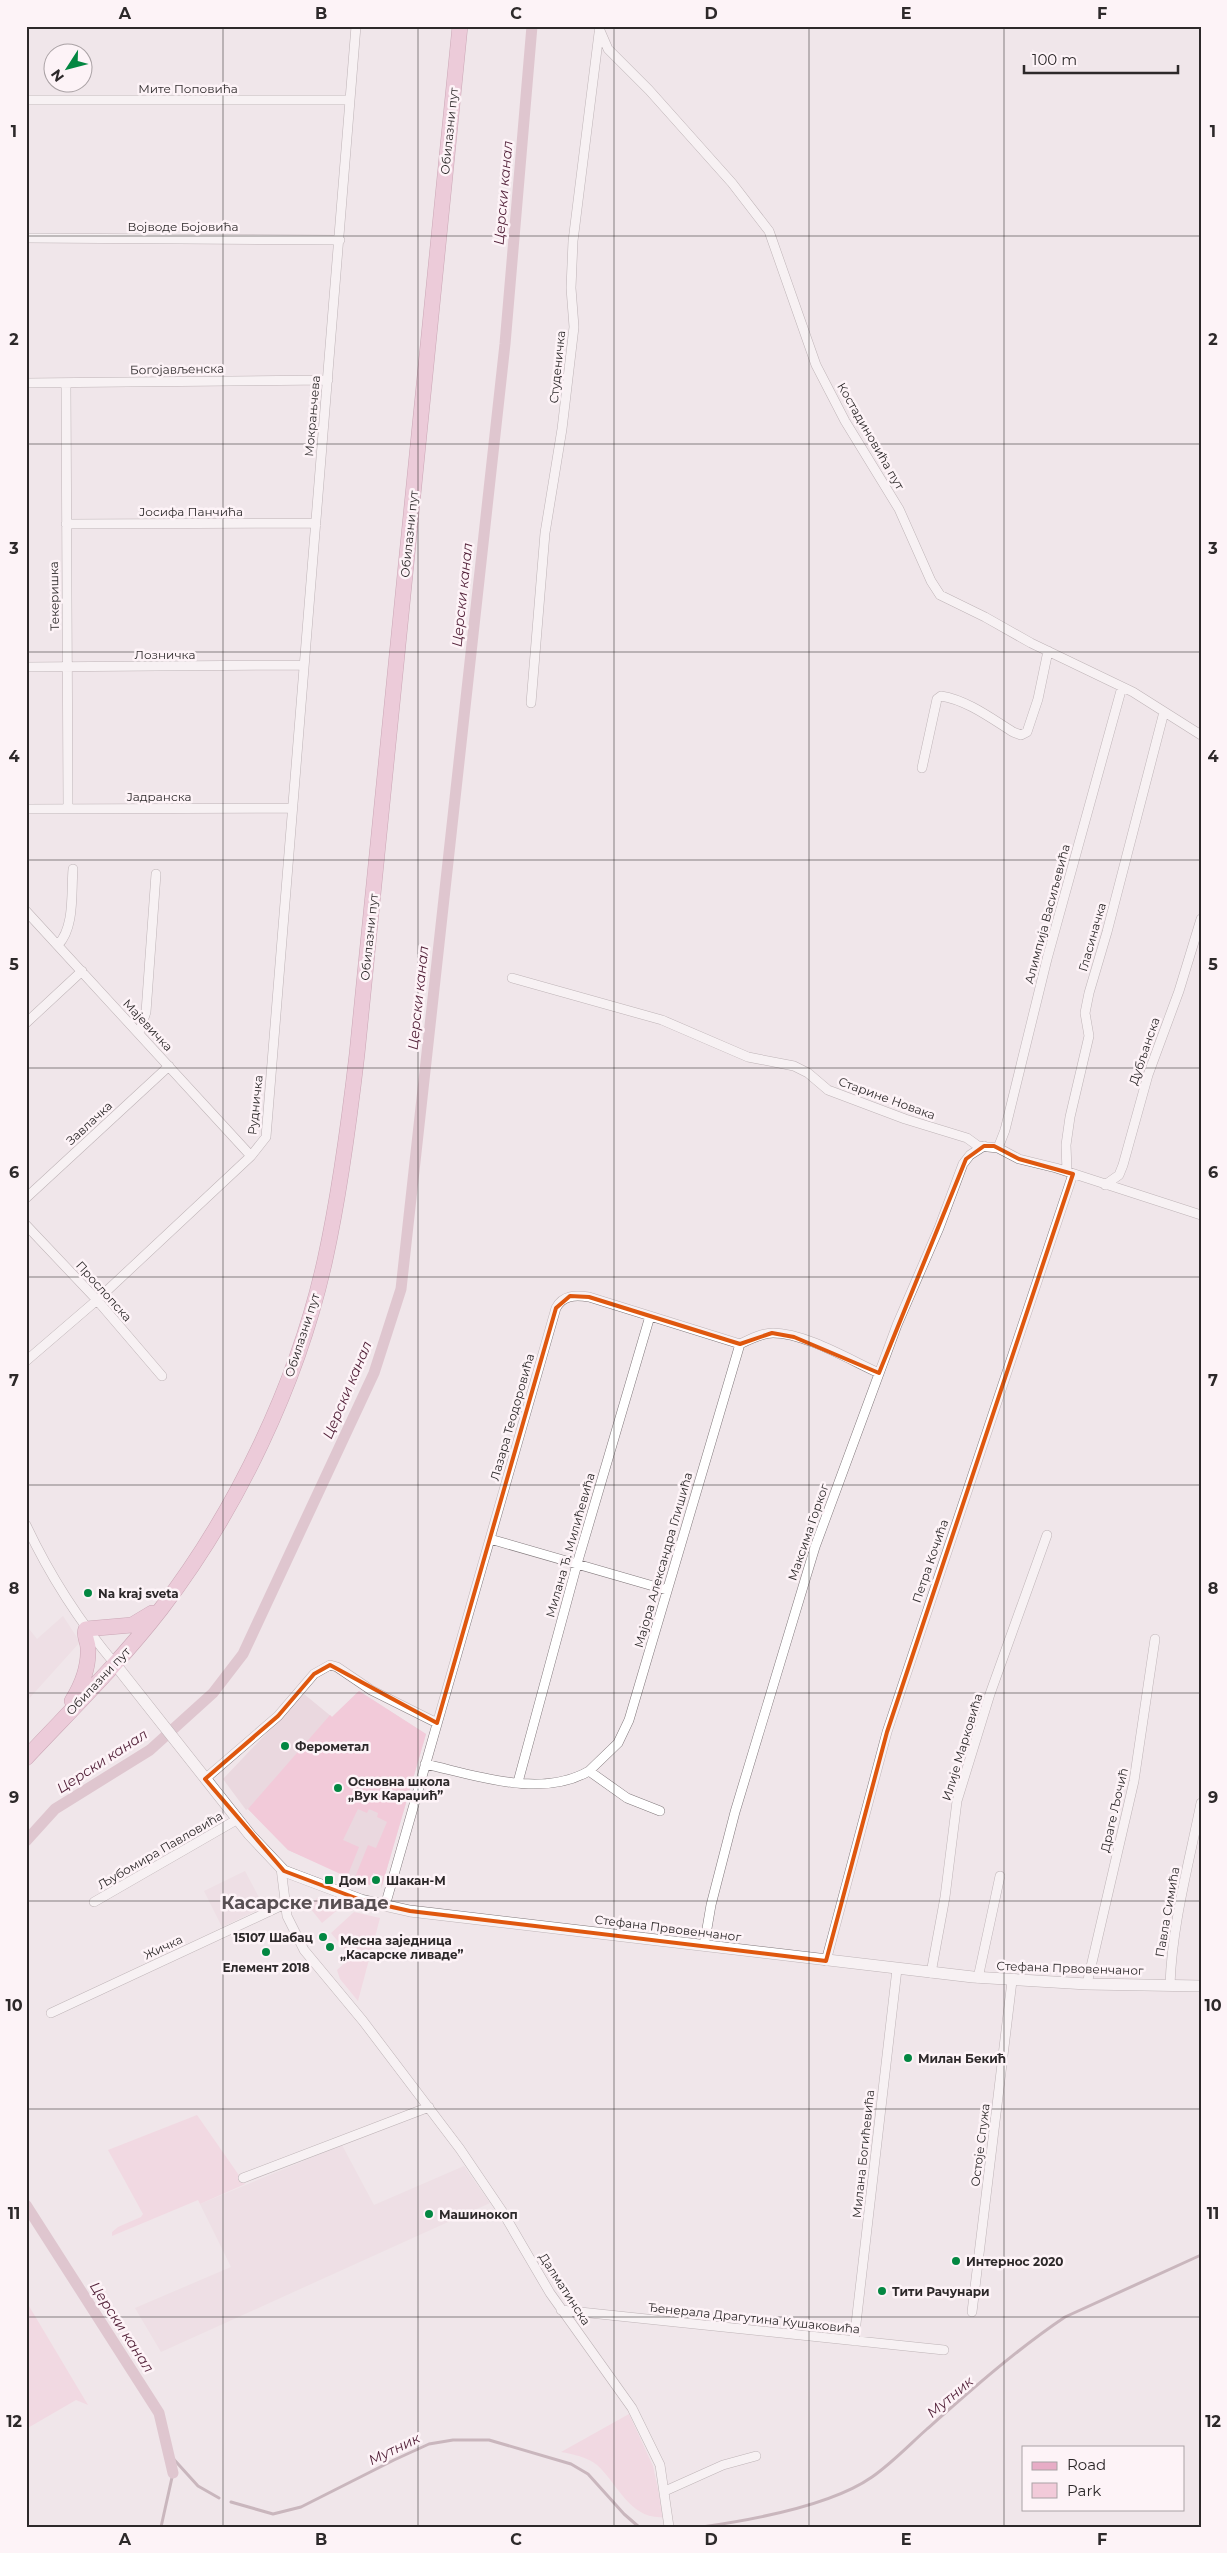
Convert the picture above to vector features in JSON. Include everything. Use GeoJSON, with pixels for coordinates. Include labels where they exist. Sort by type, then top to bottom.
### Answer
{"type":"FeatureCollection","features":[{"type":"Feature","properties":{"kind":"main road","name":"Обилазни пут"},"geometry":{"type":"LineString","coordinates":[[26,1758],[115,1664],[164,1606],[194,1561],[232,1497],[260,1444],[286,1385],[316,1297],[337,1200],[358,1045],[460,26]]}},
{"type":"Feature","properties":{"kind":"main road"},"geometry":{"type":"LineString","coordinates":[[70,1710],[86,1668],[88,1649],[84,1632],[86,1629],[132,1625],[164,1606]]}},
{"type":"Feature","properties":{"kind":"street","name":"Мокрањчева"},"geometry":{"type":"LineString","coordinates":[[291,808],[340,240],[356,26]]}},
{"type":"Feature","properties":{"kind":"street","name":"Костадиновића пут"},"geometry":{"type":"LineString","coordinates":[[598,29],[608,49],[649,90],[732,183],[769,231],[816,365],[845,421],[898,509],[931,581],[940,595],[1122,687],[1201,735]]}},
{"type":"Feature","properties":{"kind":"street","name":"Студеничка"},"geometry":{"type":"LineString","coordinates":[[531,703],[545,533],[562,429],[574,327],[571,288],[573,241],[598,29]]}},
{"type":"Feature","properties":{"kind":"street","name":"Мите Поповића"},"geometry":{"type":"LineString","coordinates":[[26,100],[350,100]]}},
{"type":"Feature","properties":{"kind":"street","name":"Војводе Бојовића"},"geometry":{"type":"LineString","coordinates":[[26,238],[340,240]]}},
{"type":"Feature","properties":{"kind":"street","name":"Богојављенска"},"geometry":{"type":"LineString","coordinates":[[26,383],[328,380]]}},
{"type":"Feature","properties":{"kind":"street","name":"Текеришка"},"geometry":{"type":"LineString","coordinates":[[66,383],[68,808]]}},
{"type":"Feature","properties":{"kind":"street","name":"Јосифа Панчића"},"geometry":{"type":"LineString","coordinates":[[66,524],[316,524]]}},
{"type":"Feature","properties":{"kind":"street"},"geometry":{"type":"LineString","coordinates":[[922,768],[937,700],[941,696],[951,698],[967,706],[1013,732],[1021,735],[1027,732],[1038,699],[1048,651]]}},
{"type":"Feature","properties":{"kind":"street","name":"Лозничка"},"geometry":{"type":"LineString","coordinates":[[26,667],[304,665]]}},
{"type":"Feature","properties":{"kind":"street","name":"Алимпија Васиљевића"},"geometry":{"type":"LineString","coordinates":[[998,1148],[1005,1130],[1047,959],[1122,687]]}},
{"type":"Feature","properties":{"kind":"street","name":"Гласиначка"},"geometry":{"type":"LineString","coordinates":[[1070,1173],[1066,1145],[1070,1117],[1089,1036],[1085,1013],[1089,993],[1107,932],[1164,712]]}},
{"type":"Feature","properties":{"kind":"street","name":"Јадранска"},"geometry":{"type":"LineString","coordinates":[[26,809],[291,808]]}},
{"type":"Feature","properties":{"kind":"street","name":"Рудничка"},"geometry":{"type":"LineString","coordinates":[[26,1361],[97,1300],[251,1156],[261,1146],[266,1137],[291,808]]}},
{"type":"Feature","properties":{"kind":"street"},"geometry":{"type":"LineString","coordinates":[[58,946],[68,927],[73,869]]}},
{"type":"Feature","properties":{"kind":"street"},"geometry":{"type":"LineString","coordinates":[[139,1033],[146,1012],[156,874]]}},
{"type":"Feature","properties":{"kind":"street","name":"Мајевичка"},"geometry":{"type":"LineString","coordinates":[[26,911],[251,1156]]}},
{"type":"Feature","properties":{"kind":"street","name":"Дубљанска"},"geometry":{"type":"LineString","coordinates":[[1105,1185],[1119,1175],[1123,1164],[1148,1075],[1179,991],[1201,919]]}},
{"type":"Feature","properties":{"kind":"street"},"geometry":{"type":"LineString","coordinates":[[26,1023],[82,971]]}},
{"type":"Feature","properties":{"kind":"street","name":"Старине Новака"},"geometry":{"type":"LineString","coordinates":[[512,978],[662,1020],[748,1057],[794,1066],[808,1073],[828,1090],[905,1119],[968,1138],[978,1146],[998,1148],[1019,1159],[1070,1173],[1201,1216]]}},
{"type":"Feature","properties":{"kind":"street","name":"Завлачка"},"geometry":{"type":"LineString","coordinates":[[26,1198],[169,1066]]}},
{"type":"Feature","properties":{"kind":"street","name":"Максима Горког"},"geometry":{"type":"LineString","coordinates":[[704,1946],[720,1866],[763,1715],[815,1547],[879,1373],[963,1164],[970,1155],[984,1146]]}},
{"type":"Feature","properties":{"kind":"street","name":"Петра Кочића"},"geometry":{"type":"LineString","coordinates":[[826,1961],[867,1800],[895,1706],[1070,1173]]}},
{"type":"Feature","properties":{"kind":"street","name":"Прослопска"},"geometry":{"type":"LineString","coordinates":[[26,1225],[97,1300],[162,1376]]}},
{"type":"Feature","properties":{"kind":"street","name":"Лазара Теодоровића"},"geometry":{"type":"LineString","coordinates":[[385,1906],[556,1308],[560,1301],[570,1296],[589,1298],[740,1344]]}},
{"type":"Feature","properties":{"kind":"street","name":"Милана Ђ. Милићевића"},"geometry":{"type":"LineString","coordinates":[[518,1782],[577,1564],[650,1316]]}},
{"type":"Feature","properties":{"kind":"street"},"geometry":{"type":"LineString","coordinates":[[740,1344],[761,1335],[782,1334],[813,1343],[879,1373]]}},
{"type":"Feature","properties":{"kind":"street","name":"Мајора Александра Глишића"},"geometry":{"type":"LineString","coordinates":[[425,1764],[518,1782],[565,1781],[589,1771],[611,1751],[623,1735],[668,1590],[740,1344]]}},
{"type":"Feature","properties":{"kind":"street"},"geometry":{"type":"LineString","coordinates":[[26,1525],[48,1569],[86,1629],[115,1664]]}},
{"type":"Feature","properties":{"kind":"street","name":"Илије Марковића"},"geometry":{"type":"LineString","coordinates":[[931,1973],[945,1897],[957,1801],[983,1715],[1047,1535]]}},
{"type":"Feature","properties":{"kind":"street"},"geometry":{"type":"LineString","coordinates":[[490,1539],[668,1590]]}},
{"type":"Feature","properties":{"kind":"street","name":"Драге Љочић"},"geometry":{"type":"LineString","coordinates":[[1087,1984],[1134,1781],[1155,1639]]}},
{"type":"Feature","properties":{"kind":"street","name":"Стефана Првовенчаног"},"geometry":{"type":"LineString","coordinates":[[115,1664],[190,1760],[280,1868],[298,1878],[385,1906],[978,1978],[1087,1984],[1201,1986]]}},
{"type":"Feature","properties":{"kind":"street"},"geometry":{"type":"LineString","coordinates":[[206,1779],[278,1716],[314,1674],[330,1665],[337,1666],[390,1701],[437,1722]]}},
{"type":"Feature","properties":{"kind":"street"},"geometry":{"type":"LineString","coordinates":[[589,1771],[627,1798],[660,1811]]}},
{"type":"Feature","properties":{"kind":"street","name":"Павла Симића"},"geometry":{"type":"LineString","coordinates":[[1170,1986],[1172,1958],[1197,1842],[1201,1803]]}},
{"type":"Feature","properties":{"kind":"street","name":"Љубомира Павловића"},"geometry":{"type":"LineString","coordinates":[[94,1902],[238,1819]]}},
{"type":"Feature","properties":{"kind":"street","name":"Далматинска"},"geometry":{"type":"LineString","coordinates":[[280,1868],[285,1904],[292,1928],[304,1950],[363,2021],[429,2107],[502,2211],[561,2310],[632,2408],[660,2465],[669,2523]]}},
{"type":"Feature","properties":{"kind":"street"},"geometry":{"type":"LineString","coordinates":[[978,1978],[1000,1876]]}},
{"type":"Feature","properties":{"kind":"street","name":"Жичка"},"geometry":{"type":"LineString","coordinates":[[51,2013],[285,1904]]}},
{"type":"Feature","properties":{"kind":"street","name":"Милана Богићевића"},"geometry":{"type":"LineString","coordinates":[[854,2341],[897,1969]]}},
{"type":"Feature","properties":{"kind":"street","name":"Остоје Спужа"},"geometry":{"type":"LineString","coordinates":[[972,2312],[1012,1981]]}},
{"type":"Feature","properties":{"kind":"street"},"geometry":{"type":"LineString","coordinates":[[243,2178],[429,2107]]}},
{"type":"Feature","properties":{"kind":"street","name":"Ђенерала Драгутина Кушаковића"},"geometry":{"type":"LineString","coordinates":[[561,2310],[944,2350]]}},
{"type":"Feature","properties":{"kind":"street"},"geometry":{"type":"LineString","coordinates":[[665,2491],[723,2465],[756,2456]]}},
{"type":"Feature","properties":{"kind":"highlighted area"},"geometry":{"type":"Polygon","coordinates":[[[984,1146],[994,1146],[1019,1159],[1073,1174],[887,1732],[826,1961],[410,1911],[361,1900],[284,1871],[205,1779],[278,1716],[314,1674],[330,1665],[437,1723],[556,1308],[570,1296],[589,1297],[740,1344],[772,1333],[794,1337],[879,1373],[966,1159],[984,1146]]]}},
{"type":"Feature","properties":{"kind":"shaded area"},"geometry":{"type":"Polygon","coordinates":[[[63,1616],[80,1642],[26,1702],[26,1625],[37,1639],[63,1616]]]}},
{"type":"Feature","properties":{"kind":"shaded area","name":"Основна школа „Вук Караџић”"},"geometry":{"type":"Polygon","coordinates":[[[359,1691],[426,1734],[381,1889],[383,1876],[373,1873],[370,1885],[288,1850],[248,1809],[246,1810],[223,1779],[304,1694],[332,1717],[359,1691]]]}},
{"type":"Feature","properties":{"kind":"shaded area"},"geometry":{"type":"Polygon","coordinates":[[[245,1871],[264,1907],[222,1927],[204,1891],[245,1871]]]}},
{"type":"Feature","properties":{"kind":"shaded area"},"geometry":{"type":"Polygon","coordinates":[[[342,2145],[374,2205],[464,2166],[490,2203],[161,2352],[135,2308],[231,2267],[200,2204],[342,2145]]]}},
{"type":"Feature","properties":{"kind":"green space","name":"Основна школа „Вук Караџић”"},"geometry":{"type":"Polygon","coordinates":[[[359,1691],[426,1734],[381,1889],[383,1876],[373,1873],[370,1885],[354,1880],[368,1845],[376,1848],[387,1822],[377,1817],[378,1813],[369,1809],[367,1813],[358,1809],[343,1840],[359,1847],[347,1877],[288,1850],[248,1809],[330,1715],[332,1717],[359,1691]]]}},
{"type":"Feature","properties":{"kind":"green space"},"geometry":{"type":"Polygon","coordinates":[[[317,1898],[341,1907],[322,1923],[310,1908],[317,1898]]]}},
{"type":"Feature","properties":{"kind":"green space"},"geometry":{"type":"Polygon","coordinates":[[[354,1912],[380,1918],[358,2001],[340,1979],[337,1970],[351,1957],[331,1933],[354,1912]]]}},
{"type":"Feature","properties":{"kind":"green space"},"geometry":{"type":"Polygon","coordinates":[[[197,2115],[245,2184],[200,2204],[198,2200],[112,2236],[112,2232],[118,2227],[141,2217],[143,2214],[108,2150],[197,2115]]]}},
{"type":"Feature","properties":{"kind":"green space"},"geometry":{"type":"Polygon","coordinates":[[[26,2301],[88,2405],[76,2400],[26,2429],[26,2301]]]}},
{"type":"Feature","properties":{"kind":"green space"},"geometry":{"type":"Polygon","coordinates":[[[629,2414],[653,2466],[664,2517],[642,2513],[633,2507],[605,2473],[593,2462],[580,2456],[561,2452],[629,2414]]]}},
{"type":"Feature","properties":{"kind":"waterway","name":"Церски канал"},"geometry":{"type":"LineString","coordinates":[[26,1841],[55,1809],[150,1750],[213,1693],[243,1654],[374,1373],[401,1289],[505,344],[532,26]]}},
{"type":"Feature","properties":{"kind":"waterway","name":"Церски канал"},"geometry":{"type":"LineString","coordinates":[[26,2205],[159,2413],[173,2473]]}},
{"type":"Feature","properties":{"kind":"waterway","name":"Мутник"},"geometry":{"type":"LineString","coordinates":[[702,2527],[790,2510],[835,2496],[855,2487],[886,2466],[994,2371],[1065,2317],[1201,2255]]}},
{"type":"Feature","properties":{"kind":"waterway","name":"Мутник"},"geometry":{"type":"LineString","coordinates":[[231,2502],[273,2514],[301,2507],[429,2444],[453,2440],[489,2440],[571,2464],[588,2474],[624,2514],[639,2527]]}},
{"type":"Feature","properties":{"kind":"waterway","name":"Мутник"},"geometry":{"type":"LineString","coordinates":[[169,2454],[198,2486],[219,2498]]}},
{"type":"Feature","properties":{"kind":"waterway"},"geometry":{"type":"LineString","coordinates":[[161,2527],[173,2473]]}},
{"type":"Feature","properties":{"kind":"place","name":"Na kraj sveta"},"geometry":{"type":"Point","coordinates":[88,1593]}},
{"type":"Feature","properties":{"kind":"place","name":"Ферометал"},"geometry":{"type":"Point","coordinates":[285,1746]}},
{"type":"Feature","properties":{"kind":"place","name":"Основна школа „Вук Караџић”"},"geometry":{"type":"Point","coordinates":[338,1788]}},
{"type":"Feature","properties":{"kind":"place","name":"Дом"},"geometry":{"type":"Point","coordinates":[329,1880]}},
{"type":"Feature","properties":{"kind":"place","name":"Шакан-М"},"geometry":{"type":"Point","coordinates":[376,1880]}},
{"type":"Feature","properties":{"kind":"place","name":"15107 Шабац"},"geometry":{"type":"Point","coordinates":[323,1937]}},
{"type":"Feature","properties":{"kind":"place","name":"Месна заједница „Касарске ливаде”"},"geometry":{"type":"Point","coordinates":[330,1947]}},
{"type":"Feature","properties":{"kind":"place","name":"Елемент 2018"},"geometry":{"type":"Point","coordinates":[266,1952]}},
{"type":"Feature","properties":{"kind":"place","name":"Милан Бекић"},"geometry":{"type":"Point","coordinates":[908,2058]}},
{"type":"Feature","properties":{"kind":"place","name":"Машинокоп"},"geometry":{"type":"Point","coordinates":[429,2214]}},
{"type":"Feature","properties":{"kind":"place","name":"Интернос 2020"},"geometry":{"type":"Point","coordinates":[956,2261]}},
{"type":"Feature","properties":{"kind":"place","name":"Тити Рачунари"},"geometry":{"type":"Point","coordinates":[882,2291]}},
{"type":"Feature","properties":{"kind":"district","name":"Касарске ливаде"},"geometry":{"type":"Point","coordinates":[305,1903]}}]}
